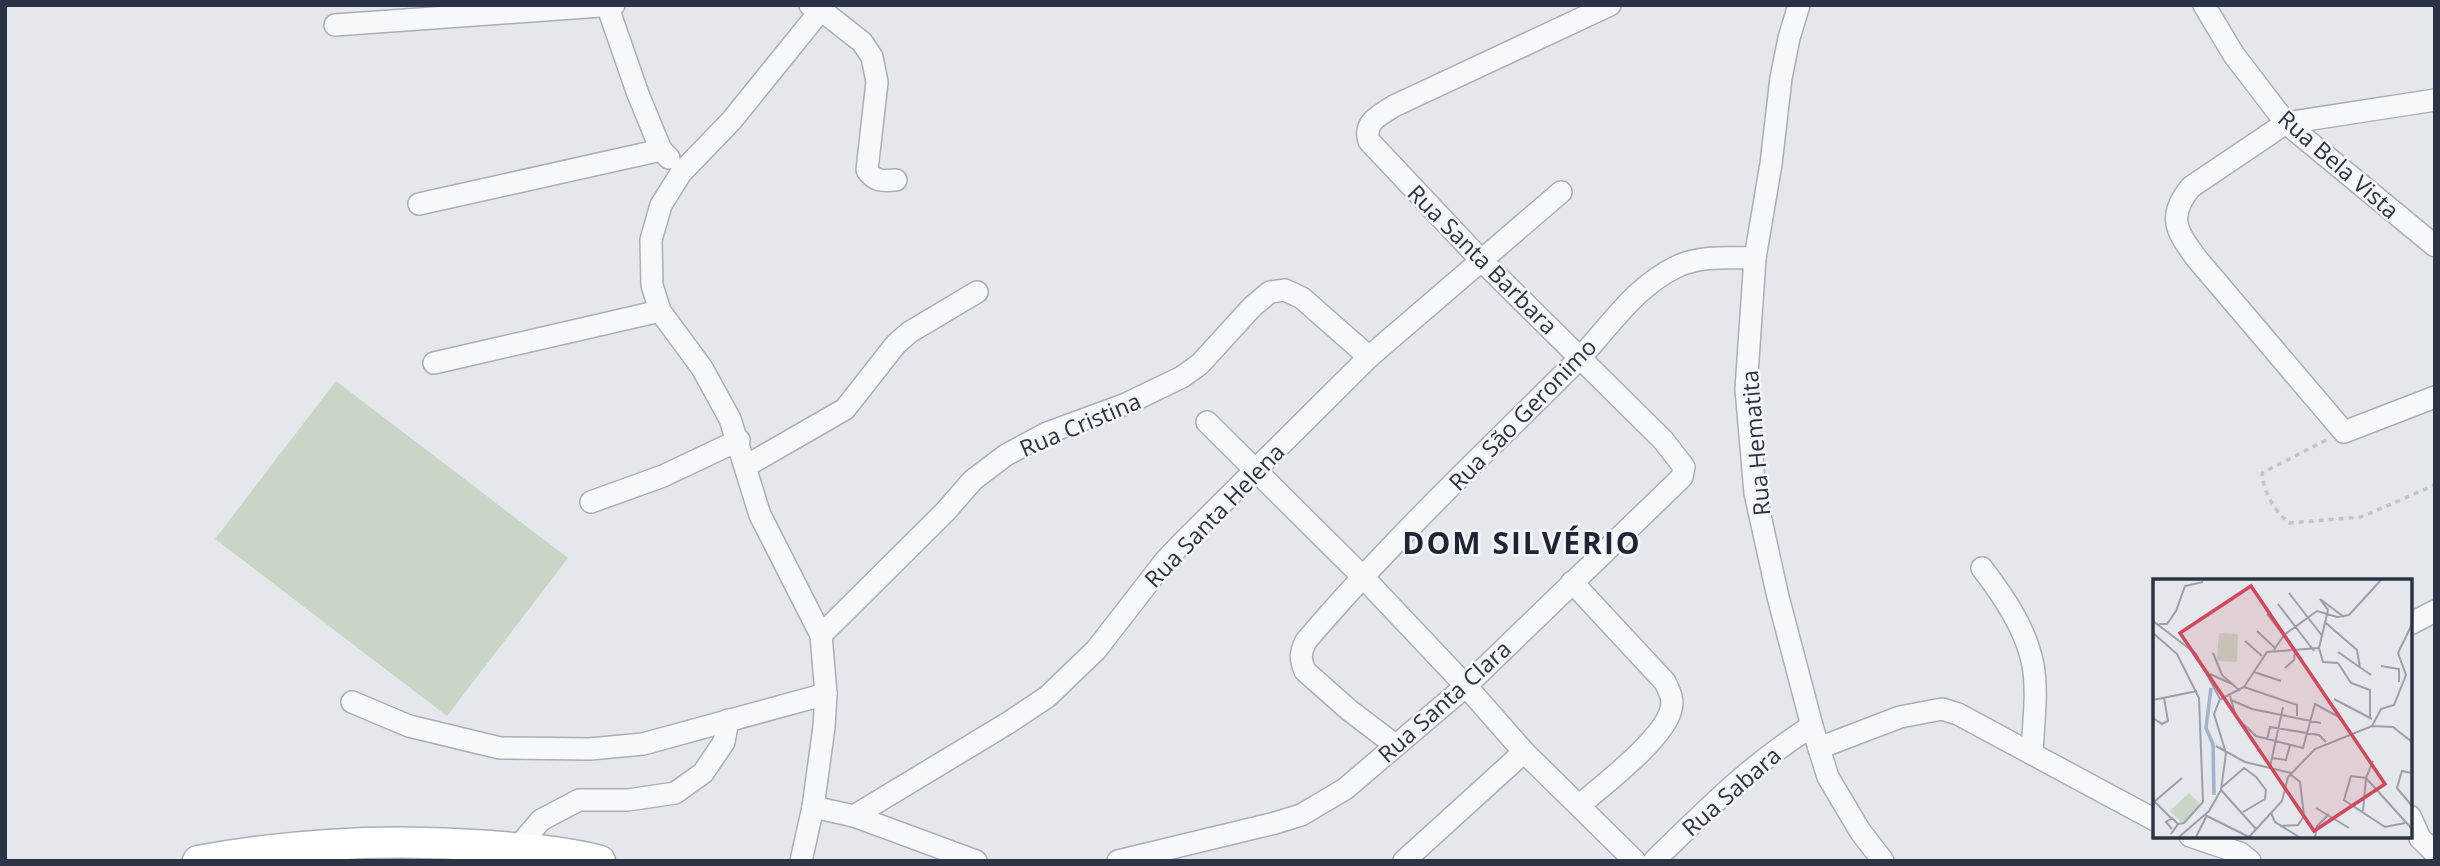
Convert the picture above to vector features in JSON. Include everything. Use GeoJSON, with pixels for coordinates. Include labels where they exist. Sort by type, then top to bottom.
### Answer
{"type":"FeatureCollection","features":[{"type":"Feature","properties":{"kind":"main road"},"geometry":{"type":"LineString","coordinates":[[198,861],[264,849],[316,844],[405,842],[565,852],[600,861]]}},
{"type":"Feature","properties":{"kind":"street"},"geometry":{"type":"LineString","coordinates":[[335,25],[614,5]]}},
{"type":"Feature","properties":{"kind":"street","name":"Rua Santa Barbara"},"geometry":{"type":"LineString","coordinates":[[1610,5],[1394,106],[1369,125],[1366,132],[1369,141],[1481,260],[1663,440]]}},
{"type":"Feature","properties":{"kind":"street","name":"Rua Hematita"},"geometry":{"type":"LineString","coordinates":[[1799,5],[1788,38],[1781,78],[1772,164],[1755,258],[1746,389],[1755,493],[1767,555],[1828,777],[1860,831],[1883,861]]}},
{"type":"Feature","properties":{"kind":"street","name":"Rua Bela Vista"},"geometry":{"type":"LineString","coordinates":[[2204,5],[2234,55],[2286,123],[2435,246]]}},
{"type":"Feature","properties":{"kind":"street"},"geometry":{"type":"LineString","coordinates":[[607,6],[661,150],[681,173]]}},
{"type":"Feature","properties":{"kind":"street"},"geometry":{"type":"LineString","coordinates":[[801,861],[813,807],[826,694],[821,635],[760,515],[730,419],[702,368],[660,310],[652,285],[651,240],[661,205],[681,173],[732,120],[819,7],[862,43],[872,57],[877,82],[867,170],[872,178],[882,181],[896,180]]}},
{"type":"Feature","properties":{"kind":"street"},"geometry":{"type":"LineString","coordinates":[[2435,100],[2286,123],[2191,187],[2181,199],[2176,211],[2180,236],[2344,432],[2435,397]]}},
{"type":"Feature","properties":{"kind":"street"},"geometry":{"type":"LineString","coordinates":[[419,204],[661,150]]}},
{"type":"Feature","properties":{"kind":"street","name":"Rua Santa Helena"},"geometry":{"type":"LineString","coordinates":[[854,816],[1047,697],[1096,650],[1166,561],[1369,357],[1561,192]]}},
{"type":"Feature","properties":{"kind":"street","name":"Rua São Geronimo"},"geometry":{"type":"LineString","coordinates":[[1395,745],[1349,710],[1305,671],[1301,652],[1319,626],[1362,576],[1581,357],[1624,306],[1653,281],[1678,265],[1705,259],[1755,258]]}},
{"type":"Feature","properties":{"kind":"street","name":"Rua Cristina"},"geometry":{"type":"LineString","coordinates":[[821,635],[945,512],[973,480],[1006,455],[1046,433],[1126,404],[1182,377],[1217,347],[1253,306],[1270,292],[1285,290],[1302,298],[1369,357]]}},
{"type":"Feature","properties":{"kind":"street"},"geometry":{"type":"LineString","coordinates":[[746,466],[845,409],[896,344],[909,332],[977,292]]}},
{"type":"Feature","properties":{"kind":"street"},"geometry":{"type":"LineString","coordinates":[[434,363],[660,310]]}},
{"type":"Feature","properties":{"kind":"street"},"geometry":{"type":"LineString","coordinates":[[1208,422],[1362,576],[1524,752],[1636,861]]}},
{"type":"Feature","properties":{"kind":"street"},"geometry":{"type":"LineString","coordinates":[[591,502],[663,476],[738,440]]}},
{"type":"Feature","properties":{"kind":"street","name":"Rua Santa Clara"},"geometry":{"type":"LineString","coordinates":[[1118,861],[1301,815],[1345,789],[1466,686],[1682,477],[1684,467],[1663,440]]}},
{"type":"Feature","properties":{"kind":"street"},"geometry":{"type":"LineString","coordinates":[[1982,568],[2024,635],[2033,666],[2032,754]]}},
{"type":"Feature","properties":{"kind":"street"},"geometry":{"type":"LineString","coordinates":[[1572,582],[1665,682],[1672,697],[1671,709],[1665,723],[1650,741],[1580,805]]}},
{"type":"Feature","properties":{"kind":"street"},"geometry":{"type":"LineString","coordinates":[[2412,623],[2435,611]]}},
{"type":"Feature","properties":{"kind":"street"},"geometry":{"type":"LineString","coordinates":[[352,702],[410,726],[499,748],[590,749],[643,744],[826,694]]}},
{"type":"Feature","properties":{"kind":"street"},"geometry":{"type":"LineString","coordinates":[[1819,748],[1900,717],[1942,709],[1958,714],[2153,819]]}},
{"type":"Feature","properties":{"kind":"street"},"geometry":{"type":"LineString","coordinates":[[517,848],[541,820],[579,800],[628,800],[675,793],[703,772],[724,742],[728,720]]}},
{"type":"Feature","properties":{"kind":"street","name":"Rua Sabara"},"geometry":{"type":"LineString","coordinates":[[1654,861],[1748,771],[1775,749],[1812,726]]}},
{"type":"Feature","properties":{"kind":"street"},"geometry":{"type":"LineString","coordinates":[[1404,861],[1524,752]]}},
{"type":"Feature","properties":{"kind":"street"},"geometry":{"type":"LineString","coordinates":[[813,807],[854,816],[976,861]]}},
{"type":"Feature","properties":{"kind":"street"},"geometry":{"type":"LineString","coordinates":[[2412,821],[2420,838],[2435,853]]}},
{"type":"Feature","properties":{"kind":"street"},"geometry":{"type":"LineString","coordinates":[[2196,838],[2240,853],[2250,861]]}},
{"type":"Feature","properties":{"kind":"path"},"geometry":{"type":"LineString","coordinates":[[2344,432],[2262,472],[2263,484],[2278,513],[2289,523],[2361,517],[2435,485]]}},
{"type":"Feature","properties":{"kind":"green space"},"geometry":{"type":"Polygon","coordinates":[[[336,381],[568,558],[447,716],[215,539],[336,381]]]}},
{"type":"Feature","properties":{"kind":"district","name":"DOM SILVÉRIO"},"geometry":{"type":"Point","coordinates":[1522,542]}}]}
